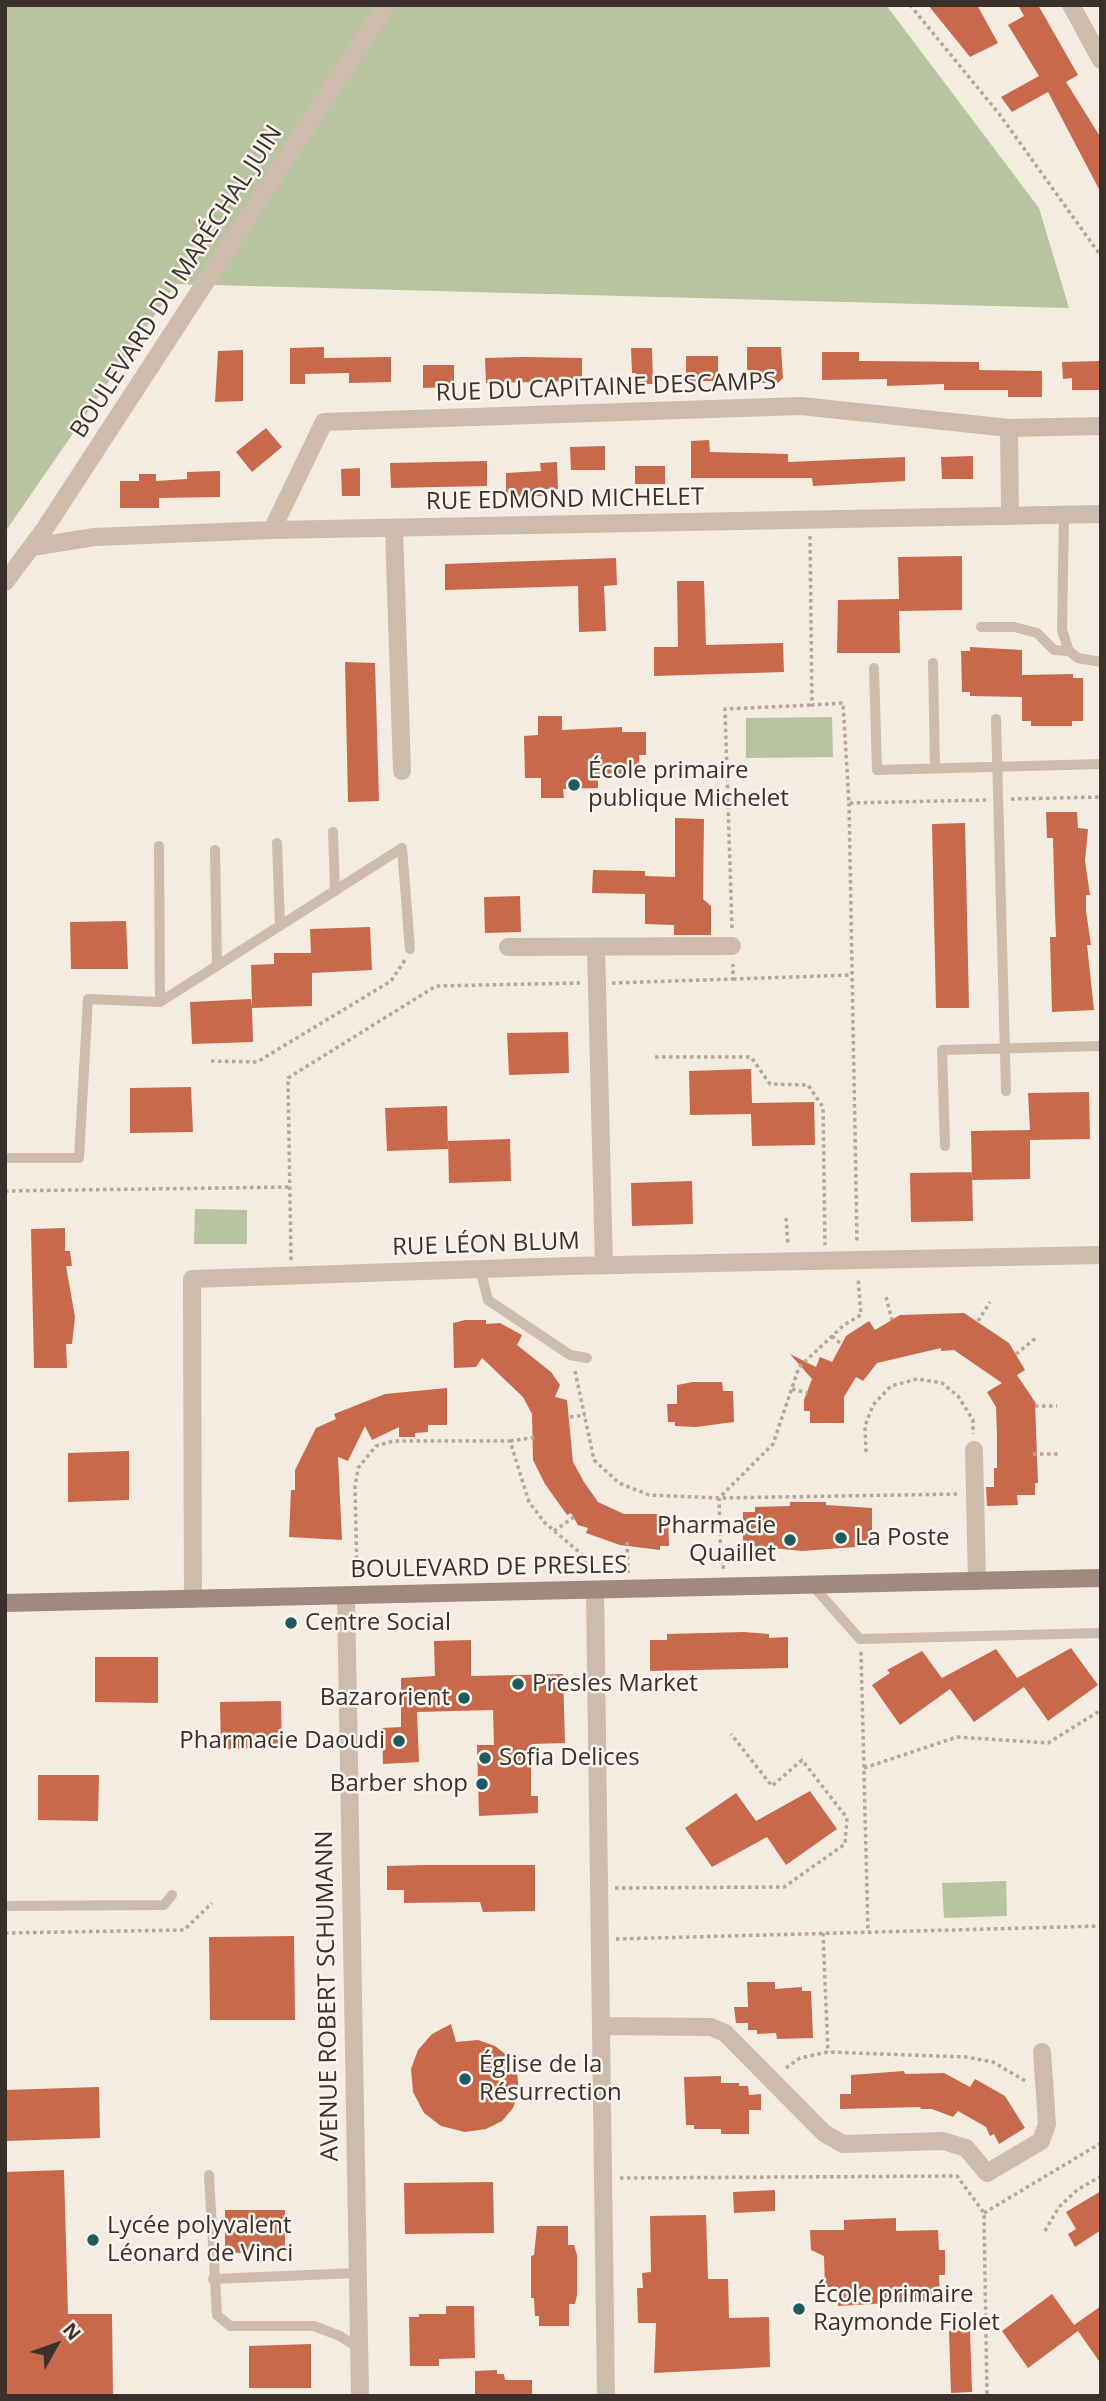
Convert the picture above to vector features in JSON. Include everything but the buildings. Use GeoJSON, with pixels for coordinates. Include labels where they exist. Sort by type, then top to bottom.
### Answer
{"type":"FeatureCollection","features":[{"type":"Feature","properties":{"kind":"street","name":"BOULEVARD DU MARÉCHAL JUIN"},"geometry":{"type":"LineString","coordinates":[[5,582],[32,547],[386,5]]}},
{"type":"Feature","properties":{"kind":"street"},"geometry":{"type":"LineString","coordinates":[[1071,5],[1101,60]]}},
{"type":"Feature","properties":{"kind":"street","name":"RUE DU CAPITAINE DESCAMPS"},"geometry":{"type":"LineString","coordinates":[[272,530],[324,422],[801,406],[1009,428],[1101,426]]}},
{"type":"Feature","properties":{"kind":"street"},"geometry":{"type":"LineString","coordinates":[[1009,428],[1010,516]]}},
{"type":"Feature","properties":{"kind":"street","name":"RUE EDMOND MICHELET"},"geometry":{"type":"LineString","coordinates":[[32,547],[94,537],[272,530],[1101,514]]}},
{"type":"Feature","properties":{"kind":"street"},"geometry":{"type":"LineString","coordinates":[[394,528],[402,771]]}},
{"type":"Feature","properties":{"kind":"street"},"geometry":{"type":"LineString","coordinates":[[508,947],[732,946]]}},
{"type":"Feature","properties":{"kind":"street"},"geometry":{"type":"LineString","coordinates":[[596,947],[604,1265]]}},
{"type":"Feature","properties":{"kind":"street","name":"RUE LÉON BLUM"},"geometry":{"type":"LineString","coordinates":[[194,1599],[192,1279],[604,1265],[1101,1255]]}},
{"type":"Feature","properties":{"kind":"street"},"geometry":{"type":"LineString","coordinates":[[974,1450],[977,1581]]}},
{"type":"Feature","properties":{"kind":"street","name":"BOULEVARD DE PRESLES"},"geometry":{"type":"LineString","coordinates":[[5,1603],[1101,1578]]}},
{"type":"Feature","properties":{"kind":"street"},"geometry":{"type":"LineString","coordinates":[[595,1590],[606,2396]]}},
{"type":"Feature","properties":{"kind":"street","name":"AVENUE ROBERT SCHUMANN"},"geometry":{"type":"LineString","coordinates":[[346,1595],[360,2396]]}},
{"type":"Feature","properties":{"kind":"street"},"geometry":{"type":"LineString","coordinates":[[601,2026],[711,2026],[725,2033],[824,2133],[843,2144],[943,2140],[966,2148],[986,2173],[1041,2141],[1047,2124],[1042,2052]]}},
{"type":"Feature","properties":{"kind":"lane"},"geometry":{"type":"LineString","coordinates":[[1064,515],[1062,630],[1069,651],[1078,658],[1101,662]]}},
{"type":"Feature","properties":{"kind":"lane"},"geometry":{"type":"LineString","coordinates":[[981,627],[1037,633],[1054,650],[1069,651]]}},
{"type":"Feature","properties":{"kind":"lane"},"geometry":{"type":"LineString","coordinates":[[933,663],[935,768]]}},
{"type":"Feature","properties":{"kind":"lane"},"geometry":{"type":"LineString","coordinates":[[874,668],[877,770],[1101,764]]}},
{"type":"Feature","properties":{"kind":"lane"},"geometry":{"type":"LineString","coordinates":[[996,719],[1006,1091]]}},
{"type":"Feature","properties":{"kind":"lane"},"geometry":{"type":"LineString","coordinates":[[332,832],[335,891]]}},
{"type":"Feature","properties":{"kind":"lane"},"geometry":{"type":"LineString","coordinates":[[277,843],[280,926]]}},
{"type":"Feature","properties":{"kind":"lane"},"geometry":{"type":"LineString","coordinates":[[159,846],[160,1002]]}},
{"type":"Feature","properties":{"kind":"lane"},"geometry":{"type":"LineString","coordinates":[[5,1158],[79,1158],[88,999],[160,1002],[402,848],[410,949]]}},
{"type":"Feature","properties":{"kind":"lane"},"geometry":{"type":"LineString","coordinates":[[215,850],[217,966]]}},
{"type":"Feature","properties":{"kind":"lane"},"geometry":{"type":"LineString","coordinates":[[944,1146],[942,1050],[1101,1046]]}},
{"type":"Feature","properties":{"kind":"lane"},"geometry":{"type":"LineString","coordinates":[[481,1269],[488,1300],[570,1355],[587,1358]]}},
{"type":"Feature","properties":{"kind":"lane"},"geometry":{"type":"LineString","coordinates":[[812,1585],[860,1639],[1101,1633]]}},
{"type":"Feature","properties":{"kind":"lane"},"geometry":{"type":"LineString","coordinates":[[5,1906],[164,1905],[172,1895]]}},
{"type":"Feature","properties":{"kind":"lane"},"geometry":{"type":"LineString","coordinates":[[209,2175],[217,2315],[230,2326],[314,2326],[340,2336],[359,2348]]}},
{"type":"Feature","properties":{"kind":"lane"},"geometry":{"type":"LineString","coordinates":[[213,2279],[357,2273]]}},
{"type":"Feature","properties":{"kind":"path"},"geometry":{"type":"LineString","coordinates":[[910,5],[1000,115],[1101,257]]}},
{"type":"Feature","properties":{"kind":"path"},"geometry":{"type":"LineString","coordinates":[[733,979],[725,709],[812,705]]}},
{"type":"Feature","properties":{"kind":"path"},"geometry":{"type":"LineString","coordinates":[[732,1567],[721,1567],[719,1498],[773,1444],[799,1367],[832,1336],[861,1315],[857,1260],[849,803]]}},
{"type":"Feature","properties":{"kind":"path"},"geometry":{"type":"LineString","coordinates":[[211,1061],[257,1062],[391,981],[401,969],[410,949]]}},
{"type":"Feature","properties":{"kind":"path"},"geometry":{"type":"LineString","coordinates":[[291,1276],[288,1078],[436,986],[852,975]]}},
{"type":"Feature","properties":{"kind":"path"},"geometry":{"type":"LineString","coordinates":[[655,1058],[751,1057],[770,1084],[807,1085],[822,1107],[825,1261]]}},
{"type":"Feature","properties":{"kind":"path"},"geometry":{"type":"LineString","coordinates":[[5,1191],[290,1187]]}},
{"type":"Feature","properties":{"kind":"path"},"geometry":{"type":"LineString","coordinates":[[786,1218],[788,1262]]}},
{"type":"Feature","properties":{"kind":"path"},"geometry":{"type":"LineString","coordinates":[[886,1297],[892,1320]]}},
{"type":"Feature","properties":{"kind":"path"},"geometry":{"type":"LineString","coordinates":[[978,1321],[990,1302]]}},
{"type":"Feature","properties":{"kind":"path"},"geometry":{"type":"LineString","coordinates":[[832,1336],[841,1344]]}},
{"type":"Feature","properties":{"kind":"path"},"geometry":{"type":"LineString","coordinates":[[1016,1354],[1035,1338]]}},
{"type":"Feature","properties":{"kind":"path"},"geometry":{"type":"LineString","coordinates":[[570,1355],[582,1391],[594,1460],[620,1483],[649,1495],[719,1498],[975,1494]]}},
{"type":"Feature","properties":{"kind":"path"},"geometry":{"type":"LineString","coordinates":[[866,1452],[865,1426],[873,1405],[891,1386],[917,1379],[942,1383],[958,1396],[973,1420],[974,1450]]}},
{"type":"Feature","properties":{"kind":"path"},"geometry":{"type":"LineString","coordinates":[[792,1389],[808,1393]]}},
{"type":"Feature","properties":{"kind":"path"},"geometry":{"type":"LineString","coordinates":[[1035,1406],[1057,1406]]}},
{"type":"Feature","properties":{"kind":"path"},"geometry":{"type":"LineString","coordinates":[[570,1417],[585,1415]]}},
{"type":"Feature","properties":{"kind":"path"},"geometry":{"type":"LineString","coordinates":[[370,1575],[358,1575],[355,1487],[358,1468],[365,1455],[376,1446],[393,1441],[510,1441],[537,1437]]}},
{"type":"Feature","properties":{"kind":"path"},"geometry":{"type":"LineString","coordinates":[[510,1441],[528,1502],[554,1531],[584,1556],[586,1569],[575,1571]]}},
{"type":"Feature","properties":{"kind":"path"},"geometry":{"type":"LineString","coordinates":[[1033,1454],[1059,1454]]}},
{"type":"Feature","properties":{"kind":"path"},"geometry":{"type":"LineString","coordinates":[[554,1531],[573,1517]]}},
{"type":"Feature","properties":{"kind":"path"},"geometry":{"type":"LineString","coordinates":[[627,1542],[628,1589]]}},
{"type":"Feature","properties":{"kind":"path"},"geometry":{"type":"LineString","coordinates":[[860,1639],[868,1932]]}},
{"type":"Feature","properties":{"kind":"path"},"geometry":{"type":"LineString","coordinates":[[864,1768],[957,1737],[1048,1743],[1101,1710]]}},
{"type":"Feature","properties":{"kind":"path"},"geometry":{"type":"LineString","coordinates":[[599,1888],[784,1887],[845,1844],[846,1818],[802,1760],[772,1786],[731,1734]]}},
{"type":"Feature","properties":{"kind":"path"},"geometry":{"type":"LineString","coordinates":[[5,1933],[184,1930],[212,1903]]}},
{"type":"Feature","properties":{"kind":"path"},"geometry":{"type":"LineString","coordinates":[[600,1940],[1101,1926]]}},
{"type":"Feature","properties":{"kind":"path"},"geometry":{"type":"LineString","coordinates":[[823,1933],[828,2052]]}},
{"type":"Feature","properties":{"kind":"path"},"geometry":{"type":"LineString","coordinates":[[772,2079],[800,2058],[828,2052],[966,2057],[993,2062],[1045,2096]]}},
{"type":"Feature","properties":{"kind":"path"},"geometry":{"type":"LineString","coordinates":[[984,2213],[1101,2143]]}},
{"type":"Feature","properties":{"kind":"path"},"geometry":{"type":"LineString","coordinates":[[603,2178],[957,2176],[984,2213],[987,2396]]}},
{"type":"Feature","properties":{"kind":"path"},"geometry":{"type":"LineString","coordinates":[[1045,2231],[1059,2207],[1077,2190],[1101,2176]]}},
{"type":"Feature","properties":{"kind":"green space"},"geometry":{"type":"Polygon","coordinates":[[[5,5],[886,5],[1039,208],[1069,308],[176,284],[5,532],[5,5]]]}},
{"type":"Feature","properties":{"kind":"green space"},"geometry":{"type":"Polygon","coordinates":[[[832,717],[833,757],[746,758],[746,718],[832,717]]]}},
{"type":"Feature","properties":{"kind":"green space"},"geometry":{"type":"Polygon","coordinates":[[[195,1209],[247,1210],[247,1244],[194,1244],[195,1209]]]}},
{"type":"Feature","properties":{"kind":"green space"},"geometry":{"type":"Polygon","coordinates":[[[1006,1881],[1007,1916],[944,1918],[942,1883],[1006,1881]]]}},
{"type":"Feature","properties":{"kind":"place","name":"École primaire publique Michelet"},"geometry":{"type":"Point","coordinates":[574,785]}},
{"type":"Feature","properties":{"kind":"place","name":"La Poste"},"geometry":{"type":"Point","coordinates":[841,1538]}},
{"type":"Feature","properties":{"kind":"place","name":"Pharmacie Quaillet"},"geometry":{"type":"Point","coordinates":[790,1540]}},
{"type":"Feature","properties":{"kind":"place","name":"Centre Social"},"geometry":{"type":"Point","coordinates":[291,1623]}},
{"type":"Feature","properties":{"kind":"place","name":"Presles Market"},"geometry":{"type":"Point","coordinates":[518,1684]}},
{"type":"Feature","properties":{"kind":"place","name":"Bazarorient"},"geometry":{"type":"Point","coordinates":[464,1698]}},
{"type":"Feature","properties":{"kind":"place","name":"Pharmacie Daoudi"},"geometry":{"type":"Point","coordinates":[399,1741]}},
{"type":"Feature","properties":{"kind":"place","name":"Sofia Delices"},"geometry":{"type":"Point","coordinates":[485,1758]}},
{"type":"Feature","properties":{"kind":"place","name":"Barber shop"},"geometry":{"type":"Point","coordinates":[482,1784]}},
{"type":"Feature","properties":{"kind":"place","name":"Église de la Résurrection"},"geometry":{"type":"Point","coordinates":[465,2079]}},
{"type":"Feature","properties":{"kind":"place","name":"Lycée polyvalent Léonard de Vinci"},"geometry":{"type":"Point","coordinates":[93,2240]}},
{"type":"Feature","properties":{"kind":"place","name":"École primaire Raymonde Fiolet"},"geometry":{"type":"Point","coordinates":[799,2309]}}]}
